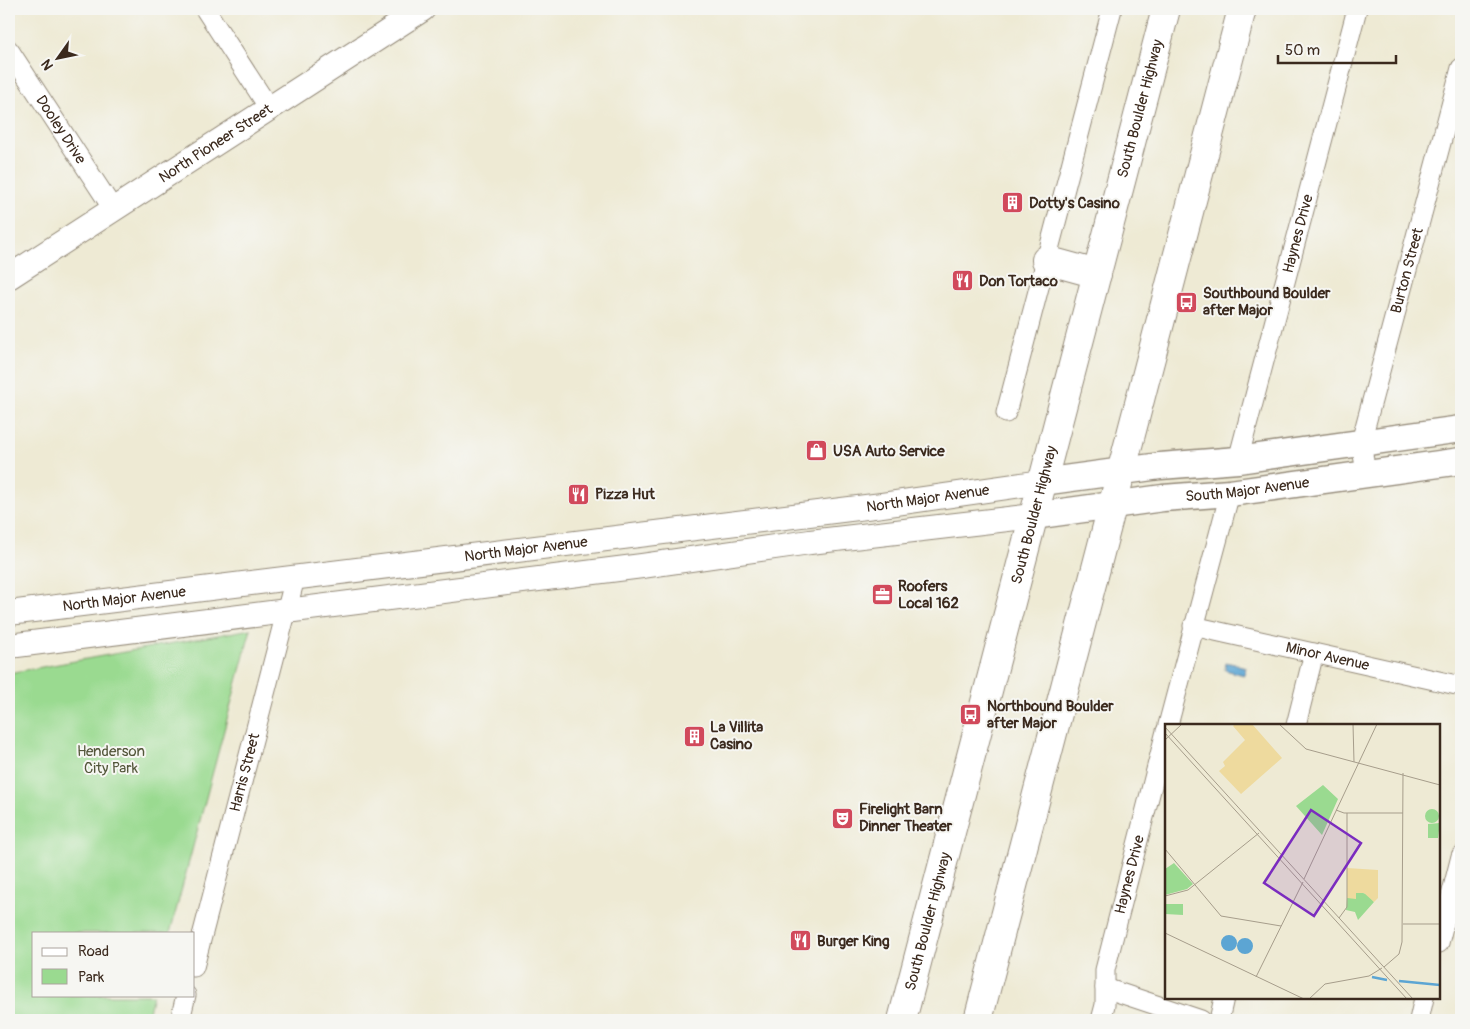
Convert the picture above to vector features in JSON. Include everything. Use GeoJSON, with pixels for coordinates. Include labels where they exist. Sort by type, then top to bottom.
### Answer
{"type":"FeatureCollection","features":[{"type":"Feature","properties":{"kind":"main road"},"geometry":{"type":"LineString","coordinates":[[978,1020],[1242,9]]}},
{"type":"Feature","properties":{"kind":"main road","name":"South Boulder Highway"},"geometry":{"type":"LineString","coordinates":[[902,1020],[1097,274],[1158,11]]}},
{"type":"Feature","properties":{"kind":"main road"},"geometry":{"type":"LineString","coordinates":[[1046,260],[1097,274]]}},
{"type":"Feature","properties":{"kind":"main road","name":"South Major Avenue"},"geometry":{"type":"LineString","coordinates":[[1042,482],[1122,470],[1238,460],[1461,429]]}},
{"type":"Feature","properties":{"kind":"main road","name":"South Major Avenue"},"geometry":{"type":"LineString","coordinates":[[1033,516],[1163,498],[1230,493],[1461,461]]}},
{"type":"Feature","properties":{"kind":"street"},"geometry":{"type":"LineString","coordinates":[[205,9],[269,108]]}},
{"type":"Feature","properties":{"kind":"street","name":"North Pioneer Street"},"geometry":{"type":"LineString","coordinates":[[9,277],[423,9]]}},
{"type":"Feature","properties":{"kind":"street"},"geometry":{"type":"LineString","coordinates":[[1006,413],[1112,9]]}},
{"type":"Feature","properties":{"kind":"street","name":"Haynes Drive"},"geometry":{"type":"LineString","coordinates":[[1238,460],[1357,9]]}},
{"type":"Feature","properties":{"kind":"street","name":"Dooley Drive"},"geometry":{"type":"LineString","coordinates":[[9,50],[113,209]]}},
{"type":"Feature","properties":{"kind":"street","name":"Burton Street"},"geometry":{"type":"LineString","coordinates":[[1366,473],[1361,442],[1461,68]]}},
{"type":"Feature","properties":{"kind":"street","name":"North Major Avenue"},"geometry":{"type":"LineString","coordinates":[[9,613],[882,505],[1042,482]]}},
{"type":"Feature","properties":{"kind":"street"},"geometry":{"type":"LineString","coordinates":[[1168,724],[1230,493]]}},
{"type":"Feature","properties":{"kind":"street","name":"North Major Avenue"},"geometry":{"type":"LineString","coordinates":[[9,646],[286,612],[810,542],[1033,516]]}},
{"type":"Feature","properties":{"kind":"street"},"geometry":{"type":"LineString","coordinates":[[630,536],[632,567]]}},
{"type":"Feature","properties":{"kind":"street"},"geometry":{"type":"LineString","coordinates":[[442,559],[446,591]]}},
{"type":"Feature","properties":{"kind":"street","name":"Harris Street"},"geometry":{"type":"LineString","coordinates":[[195,963],[294,578]]}},
{"type":"Feature","properties":{"kind":"street"},"geometry":{"type":"LineString","coordinates":[[116,600],[120,632]]}},
{"type":"Feature","properties":{"kind":"street"},"geometry":{"type":"LineString","coordinates":[[92,603],[96,635]]}},
{"type":"Feature","properties":{"kind":"street","name":"Minor Avenue"},"geometry":{"type":"LineString","coordinates":[[1193,626],[1461,686]]}},
{"type":"Feature","properties":{"kind":"street"},"geometry":{"type":"LineString","coordinates":[[1296,724],[1314,653]]}},
{"type":"Feature","properties":{"kind":"street","name":"Haynes Drive"},"geometry":{"type":"LineString","coordinates":[[1101,1020],[1105,1005],[1105,970],[1165,735]]}},
{"type":"Feature","properties":{"kind":"street"},"geometry":{"type":"LineString","coordinates":[[1440,939],[1461,856]]}},
{"type":"Feature","properties":{"kind":"street"},"geometry":{"type":"LineString","coordinates":[[1105,988],[1201,1020]]}},
{"type":"Feature","properties":{"kind":"street"},"geometry":{"type":"LineString","coordinates":[[180,1020],[186,996]]}},
{"type":"Feature","properties":{"kind":"street"},"geometry":{"type":"LineString","coordinates":[[1219,1020],[1224,999]]}},
{"type":"Feature","properties":{"kind":"street"},"geometry":{"type":"LineString","coordinates":[[1419,1020],[1424,999]]}},
{"type":"Feature","properties":{"kind":"green space","name":"Henderson City Park"},"geometry":{"type":"Polygon","coordinates":[[[251,629],[170,932],[32,932],[32,996],[153,996],[147,1020],[9,1020],[9,673],[251,629]]]}},
{"type":"Feature","properties":{"kind":"water"},"geometry":{"type":"Polygon","coordinates":[[[1226,662],[1246,667],[1244,675],[1225,670],[1226,662]]]}},
{"type":"Feature","properties":{"kind":"place","name":"Dotty's Casino"},"geometry":{"type":"Point","coordinates":[1013,203]}},
{"type":"Feature","properties":{"kind":"place","name":"Don Tortaco"},"geometry":{"type":"Point","coordinates":[963,281]}},
{"type":"Feature","properties":{"kind":"place","name":"Southbound Boulder after Major"},"geometry":{"type":"Point","coordinates":[1187,302]}},
{"type":"Feature","properties":{"kind":"place","name":"USA Auto Service"},"geometry":{"type":"Point","coordinates":[817,451]}},
{"type":"Feature","properties":{"kind":"place","name":"Pizza Hut"},"geometry":{"type":"Point","coordinates":[579,494]}},
{"type":"Feature","properties":{"kind":"place","name":"Roofers Local 162"},"geometry":{"type":"Point","coordinates":[882,595]}},
{"type":"Feature","properties":{"kind":"place","name":"Northbound Boulder after Major"},"geometry":{"type":"Point","coordinates":[971,715]}},
{"type":"Feature","properties":{"kind":"place","name":"La Villita Casino"},"geometry":{"type":"Point","coordinates":[694,736]}},
{"type":"Feature","properties":{"kind":"place","name":"Firelight Barn Dinner Theater"},"geometry":{"type":"Point","coordinates":[843,818]}},
{"type":"Feature","properties":{"kind":"place","name":"Burger King"},"geometry":{"type":"Point","coordinates":[801,941]}}]}
